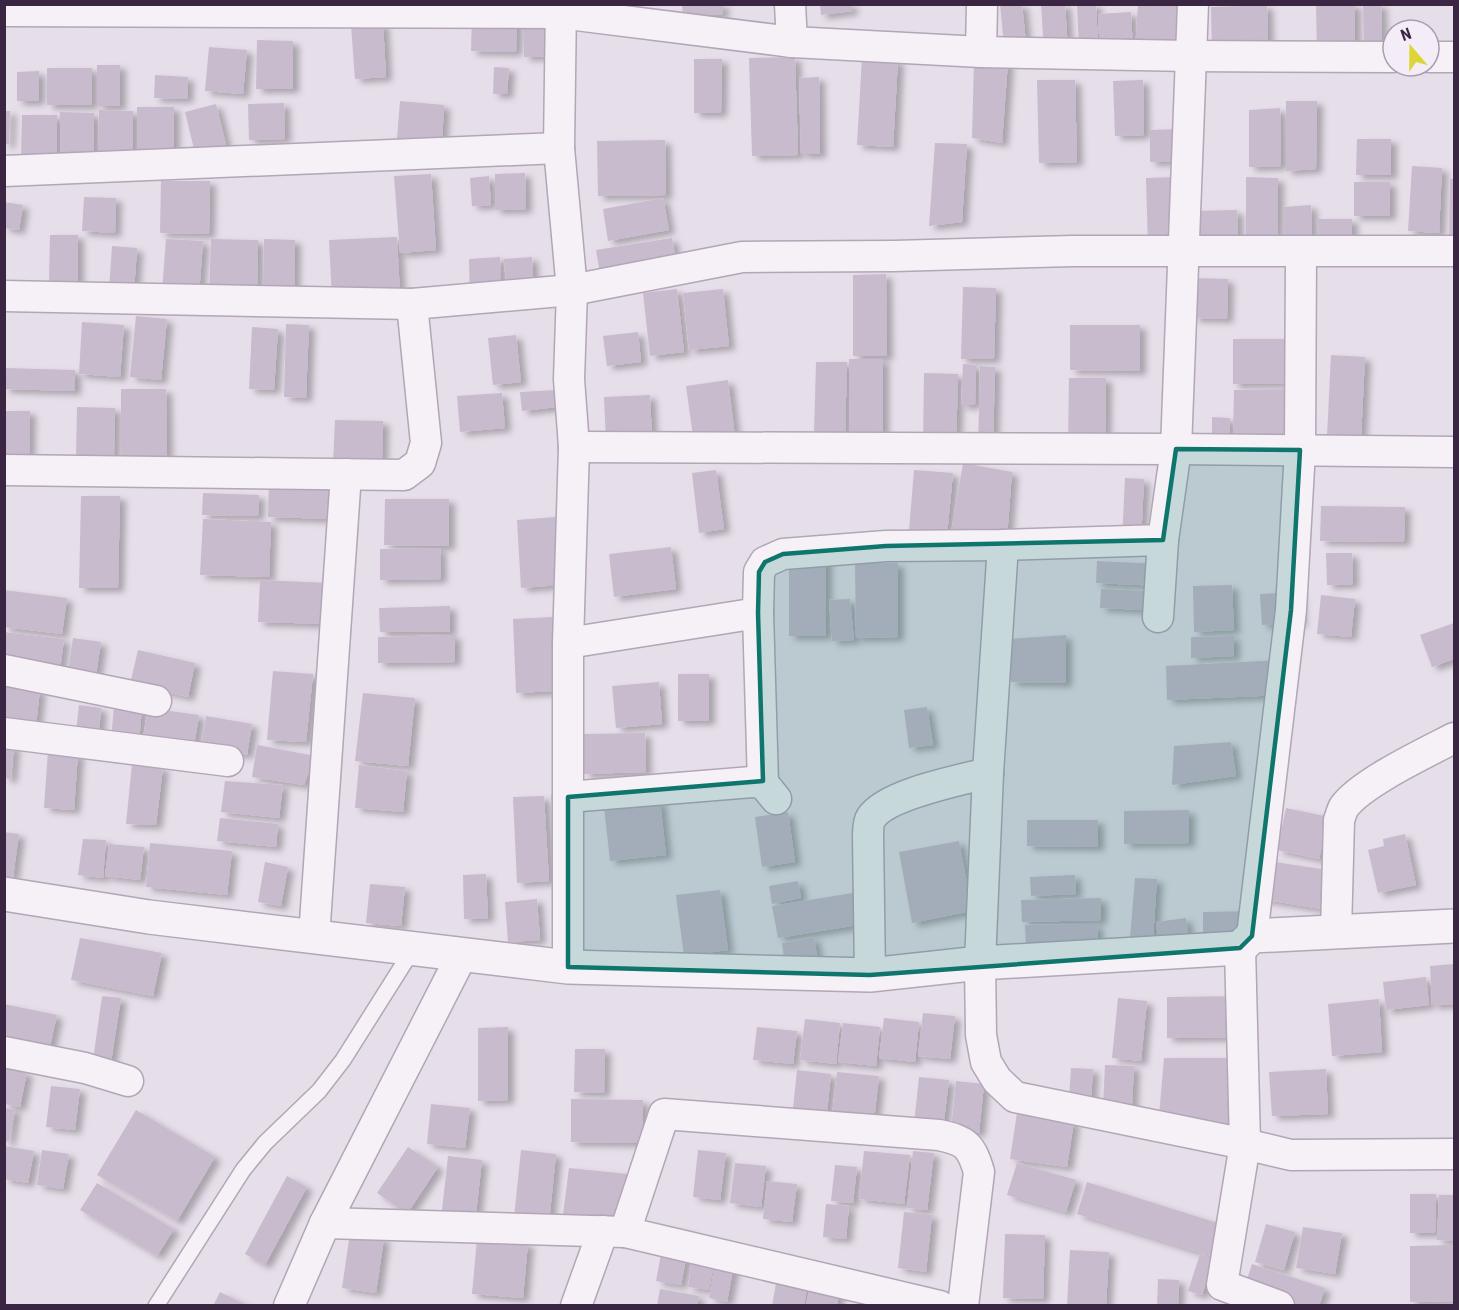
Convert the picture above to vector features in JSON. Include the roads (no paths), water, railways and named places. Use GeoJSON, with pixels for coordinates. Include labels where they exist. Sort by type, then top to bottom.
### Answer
{"type":"FeatureCollection","features":[{"type":"Feature","properties":{"kind":"street"},"geometry":{"type":"LineString","coordinates":[[790,4],[792,42]]}},
{"type":"Feature","properties":{"kind":"street"},"geometry":{"type":"LineString","coordinates":[[981,52],[982,4]]}},
{"type":"Feature","properties":{"kind":"street"},"geometry":{"type":"LineString","coordinates":[[1158,617],[1162,540],[1176,449],[1193,4]]}},
{"type":"Feature","properties":{"kind":"street"},"geometry":{"type":"LineString","coordinates":[[561,9],[559,148],[572,290],[569,379],[573,447],[568,643],[568,967]]}},
{"type":"Feature","properties":{"kind":"street"},"geometry":{"type":"LineString","coordinates":[[4,10],[561,9],[792,42],[981,52],[1381,57]]}},
{"type":"Feature","properties":{"kind":"street"},"geometry":{"type":"LineString","coordinates":[[4,171],[559,148]]}},
{"type":"Feature","properties":{"kind":"street"},"geometry":{"type":"LineString","coordinates":[[4,296],[412,304],[572,290],[742,257],[1182,251],[1455,251]]}},
{"type":"Feature","properties":{"kind":"street"},"geometry":{"type":"LineString","coordinates":[[1279,1305],[1218,1295],[1245,1144],[1246,942],[1291,610],[1300,450],[1301,252]]}},
{"type":"Feature","properties":{"kind":"street"},"geometry":{"type":"LineString","coordinates":[[4,470],[404,475],[420,463],[426,443],[412,304]]}},
{"type":"Feature","properties":{"kind":"street"},"geometry":{"type":"LineString","coordinates":[[573,447],[1455,452]]}},
{"type":"Feature","properties":{"kind":"street"},"geometry":{"type":"LineString","coordinates":[[314,937],[346,474]]}},
{"type":"Feature","properties":{"kind":"street"},"geometry":{"type":"LineString","coordinates":[[568,797],[770,791],[758,613],[759,572],[765,562],[783,554],[886,546],[1162,540]]}},
{"type":"Feature","properties":{"kind":"street"},"geometry":{"type":"LineString","coordinates":[[1003,545],[988,772],[980,963],[981,1035],[986,1062],[997,1080],[1014,1097],[1291,1155],[1455,1154]]}},
{"type":"Feature","properties":{"kind":"street"},"geometry":{"type":"LineString","coordinates":[[568,643],[758,613]]}},
{"type":"Feature","properties":{"kind":"street"},"geometry":{"type":"LineString","coordinates":[[4,670],[156,701]]}},
{"type":"Feature","properties":{"kind":"street"},"geometry":{"type":"LineString","coordinates":[[4,733],[228,761]]}},
{"type":"Feature","properties":{"kind":"street"},"geometry":{"type":"LineString","coordinates":[[1336,932],[1339,820],[1344,808],[1352,798],[1379,779],[1455,738]]}},
{"type":"Feature","properties":{"kind":"street"},"geometry":{"type":"LineString","coordinates":[[870,975],[868,836],[870,819],[881,807],[897,798],[988,772]]}},
{"type":"Feature","properties":{"kind":"street"},"geometry":{"type":"LineString","coordinates":[[4,894],[149,917],[568,967],[870,975],[980,963],[1246,942],[1336,932],[1455,926]]}},
{"type":"Feature","properties":{"kind":"street"},"geometry":{"type":"LineString","coordinates":[[289,1305],[325,1223],[462,955]]}},
{"type":"Feature","properties":{"kind":"street"},"geometry":{"type":"LineString","coordinates":[[4,1052],[85,1068],[128,1081]]}},
{"type":"Feature","properties":{"kind":"street"},"geometry":{"type":"LineString","coordinates":[[576,1305],[614,1232],[664,1114],[939,1135],[961,1140],[974,1153],[979,1172],[963,1305]]}},
{"type":"Feature","properties":{"kind":"street"},"geometry":{"type":"LineString","coordinates":[[325,1223],[614,1232],[940,1305]]}},
{"type":"Feature","properties":{"kind":"lane"},"geometry":{"type":"LineString","coordinates":[[156,1305],[243,1170],[265,1143],[325,1083],[371,1017],[413,949]]}}]}
